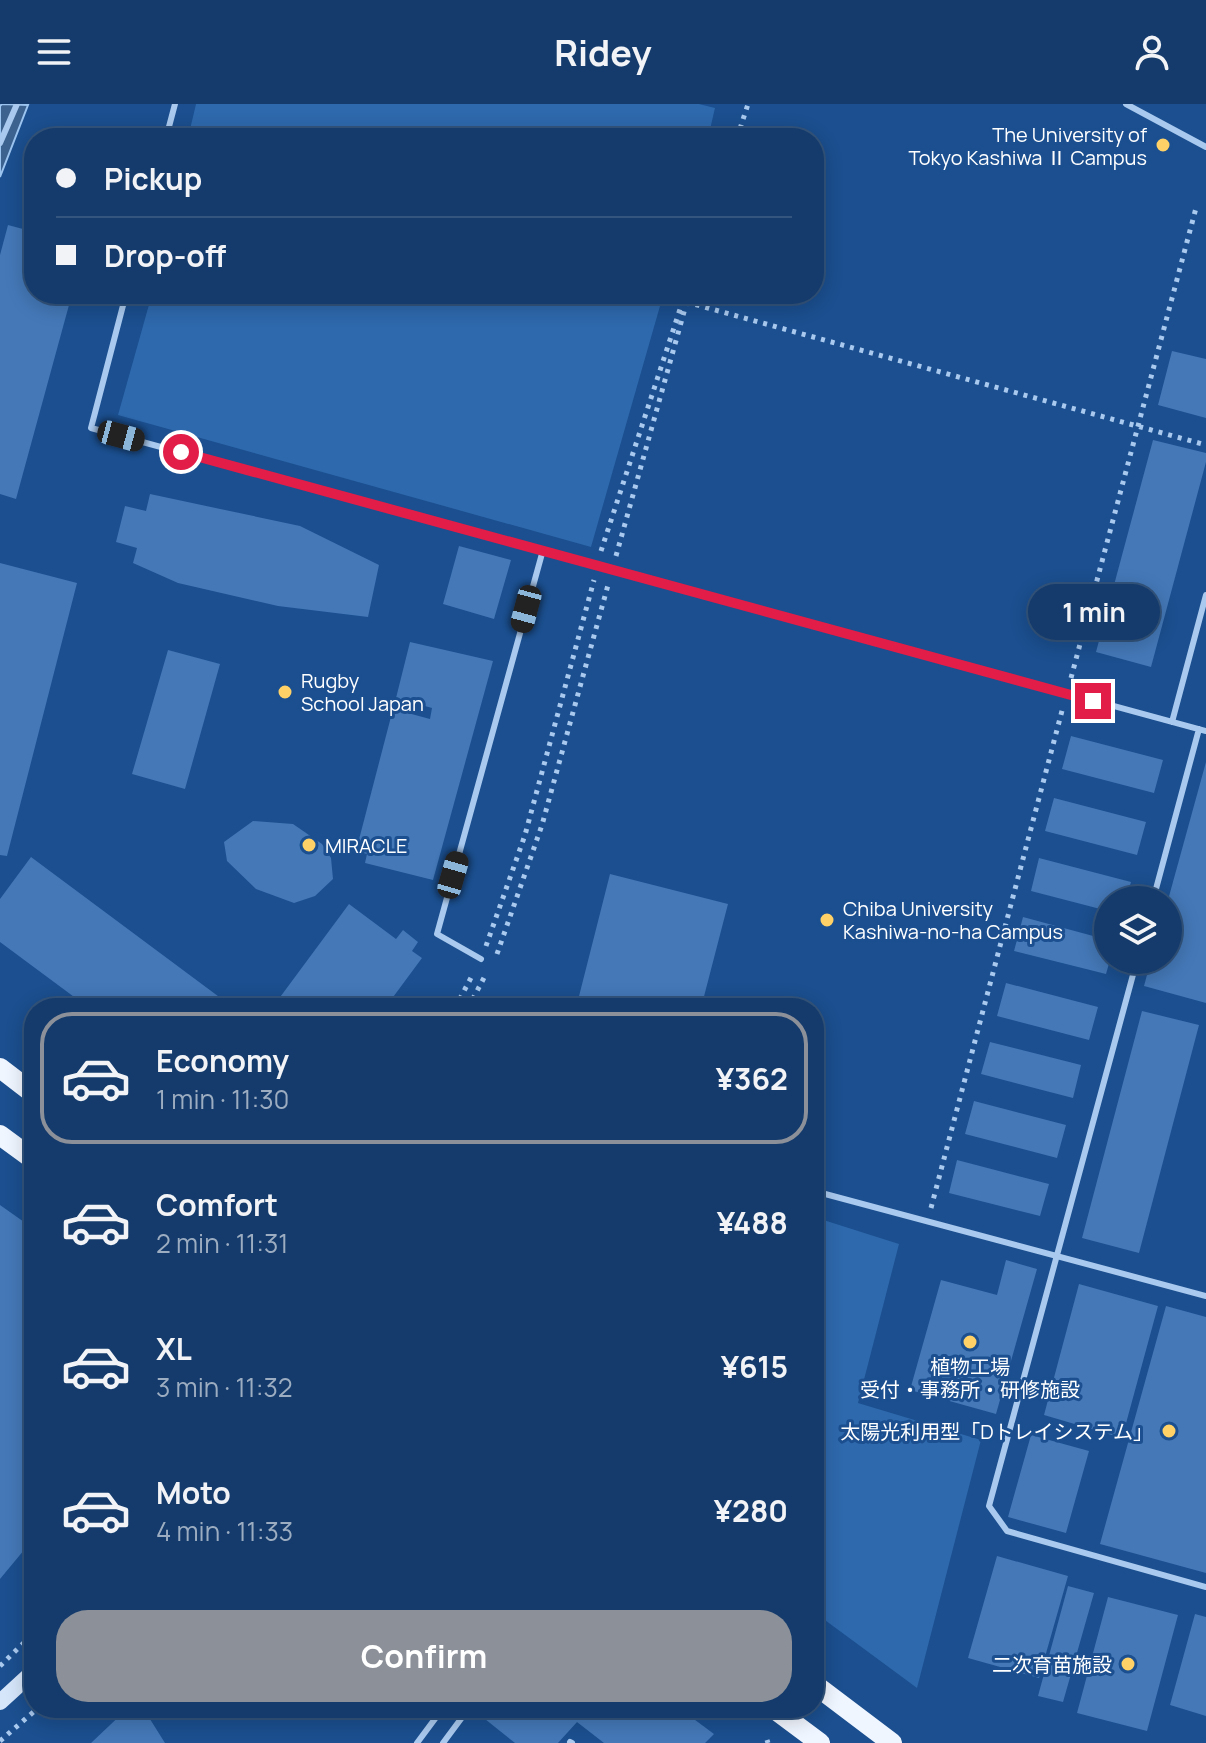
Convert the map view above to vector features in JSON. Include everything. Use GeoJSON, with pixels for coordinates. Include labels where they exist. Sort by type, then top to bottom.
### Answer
{"type":"FeatureCollection","features":[{"type":"Feature","properties":{"kind":"main road"},"geometry":{"type":"LineString","coordinates":[[0,1068],[24,1086]]}},
{"type":"Feature","properties":{"kind":"main road"},"geometry":{"type":"LineString","coordinates":[[0,1135],[24,1153]]}},
{"type":"Feature","properties":{"kind":"main road"},"geometry":{"type":"LineString","coordinates":[[824,1692],[892,1743]]}},
{"type":"Feature","properties":{"kind":"main road"},"geometry":{"type":"LineString","coordinates":[[786,1718],[820,1743]]}},
{"type":"Feature","properties":{"kind":"street"},"geometry":{"type":"LineString","coordinates":[[0,1702],[24,1680]]}},
{"type":"Feature","properties":{"kind":"lane"},"geometry":{"type":"LineString","coordinates":[[0,143],[17,104]]}},
{"type":"Feature","properties":{"kind":"lane"},"geometry":{"type":"LineString","coordinates":[[169,128],[175,104]]}},
{"type":"Feature","properties":{"kind":"lane"},"geometry":{"type":"LineString","coordinates":[[1126,104],[1206,147]]}},
{"type":"Feature","properties":{"kind":"lane"},"geometry":{"type":"LineString","coordinates":[[123,304],[91,428],[1202,730],[1157,886]]}},
{"type":"Feature","properties":{"kind":"lane"},"geometry":{"type":"LineString","coordinates":[[481,959],[437,934],[543,550]]}},
{"type":"Feature","properties":{"kind":"lane"},"geometry":{"type":"LineString","coordinates":[[1172,722],[1206,595]]}},
{"type":"Feature","properties":{"kind":"lane"},"geometry":{"type":"LineString","coordinates":[[1133,974],[989,1506],[1007,1531],[1206,1587]]}},
{"type":"Feature","properties":{"kind":"lane"},"geometry":{"type":"LineString","coordinates":[[824,1194],[1206,1296]]}},
{"type":"Feature","properties":{"kind":"lane"},"geometry":{"type":"LineString","coordinates":[[417,1743],[436,1718]]}},
{"type":"Feature","properties":{"kind":"lane"},"geometry":{"type":"LineString","coordinates":[[443,1743],[462,1718]]}},
{"type":"Feature","properties":{"kind":"path"},"geometry":{"type":"LineString","coordinates":[[740,128],[748,104]]}},
{"type":"Feature","properties":{"kind":"path"},"geometry":{"type":"LineString","coordinates":[[928,1221],[1196,208]]}},
{"type":"Feature","properties":{"kind":"path"},"geometry":{"type":"LineString","coordinates":[[460,998],[481,959],[525,835],[597,565],[684,304]]}},
{"type":"Feature","properties":{"kind":"path"},"geometry":{"type":"LineString","coordinates":[[473,998],[498,952],[542,825],[684,304]]}},
{"type":"Feature","properties":{"kind":"path"},"geometry":{"type":"LineString","coordinates":[[707,304],[1206,445]]}},
{"type":"Feature","properties":{"kind":"path"},"geometry":{"type":"LineString","coordinates":[[0,1666],[24,1643]]}},
{"type":"Feature","properties":{"kind":"path"},"geometry":{"type":"LineString","coordinates":[[0,1741],[26,1718]]}},
{"type":"Feature","properties":{"kind":"shaded area"},"geometry":{"type":"Polygon","coordinates":[[[196,104],[699,104],[715,108],[710,128],[190,128],[196,104]]]}},
{"type":"Feature","properties":{"kind":"shaded area"},"geometry":{"type":"Polygon","coordinates":[[[28,105],[0,177],[0,106],[28,105]]]}},
{"type":"Feature","properties":{"kind":"shaded area"},"geometry":{"type":"Polygon","coordinates":[[[149,304],[660,306],[591,547],[118,415],[149,304]]]}},
{"type":"Feature","properties":{"kind":"shaded area"},"geometry":{"type":"Polygon","coordinates":[[[824,1220],[899,1244],[858,1403],[981,1440],[917,1688],[824,1619],[824,1220]]]}},
{"type":"Feature","properties":{"kind":"building"},"geometry":{"type":"Polygon","coordinates":[[[8,225],[24,229],[24,304],[69,304],[16,499],[0,494],[0,255],[8,225]]]}},
{"type":"Feature","properties":{"kind":"building"},"geometry":{"type":"Polygon","coordinates":[[[1172,351],[1206,359],[1206,418],[1158,405],[1172,351]]]}},
{"type":"Feature","properties":{"kind":"building"},"geometry":{"type":"Polygon","coordinates":[[[1153,440],[1206,453],[1206,462],[1151,667],[1096,652],[1153,440]]]}},
{"type":"Feature","properties":{"kind":"building"},"geometry":{"type":"Polygon","coordinates":[[[150,494],[300,526],[379,565],[368,617],[278,606],[178,583],[133,563],[137,548],[116,542],[125,506],[146,511],[150,494]]]}},
{"type":"Feature","properties":{"kind":"building"},"geometry":{"type":"Polygon","coordinates":[[[459,546],[511,560],[494,619],[443,604],[459,546]]]}},
{"type":"Feature","properties":{"kind":"building"},"geometry":{"type":"Polygon","coordinates":[[[0,563],[77,583],[7,856],[0,855],[0,563]]]}},
{"type":"Feature","properties":{"kind":"building"},"geometry":{"type":"Polygon","coordinates":[[[410,642],[493,661],[433,880],[365,863],[367,854],[356,851],[393,709],[430,719],[432,708],[396,698],[410,642]]]}},
{"type":"Feature","properties":{"kind":"building"},"geometry":{"type":"Polygon","coordinates":[[[168,650],[220,664],[185,789],[132,774],[168,650]]]}},
{"type":"Feature","properties":{"kind":"building"},"geometry":{"type":"Polygon","coordinates":[[[1071,736],[1163,760],[1154,793],[1062,769],[1071,736]]]}},
{"type":"Feature","properties":{"kind":"building"},"geometry":{"type":"Polygon","coordinates":[[[1206,762],[1206,1003],[1144,986],[1147,974],[1182,974],[1182,886],[1172,886],[1206,762]]]}},
{"type":"Feature","properties":{"kind":"building"},"geometry":{"type":"Polygon","coordinates":[[[1054,798],[1146,822],[1137,855],[1045,831],[1054,798]]]}},
{"type":"Feature","properties":{"kind":"building"},"geometry":{"type":"Polygon","coordinates":[[[253,821],[293,824],[322,844],[331,858],[333,879],[315,896],[294,903],[256,889],[227,861],[224,842],[253,821]]]}},
{"type":"Feature","properties":{"kind":"building"},"geometry":{"type":"Polygon","coordinates":[[[31,857],[221,998],[76,998],[0,942],[0,899],[31,857]]]}},
{"type":"Feature","properties":{"kind":"building"},"geometry":{"type":"Polygon","coordinates":[[[1039,858],[1131,882],[1130,886],[1094,886],[1094,907],[1031,891],[1039,858]]]}},
{"type":"Feature","properties":{"kind":"building"},"geometry":{"type":"Polygon","coordinates":[[[610,874],[728,904],[704,998],[579,998],[610,874]]]}},
{"type":"Feature","properties":{"kind":"building"},"geometry":{"type":"Polygon","coordinates":[[[349,904],[396,939],[403,930],[418,942],[412,951],[422,958],[392,998],[279,998],[349,904]]]}},
{"type":"Feature","properties":{"kind":"building"},"geometry":{"type":"Polygon","coordinates":[[[1023,917],[1094,936],[1094,971],[1014,951],[1023,917]]]}},
{"type":"Feature","properties":{"kind":"building"},"geometry":{"type":"Polygon","coordinates":[[[1006,983],[1098,1007],[1089,1040],[997,1016],[1006,983]]]}},
{"type":"Feature","properties":{"kind":"building"},"geometry":{"type":"Polygon","coordinates":[[[1142,1011],[1199,1025],[1139,1253],[1082,1238],[1142,1011]]]}},
{"type":"Feature","properties":{"kind":"building"},"geometry":{"type":"Polygon","coordinates":[[[990,1042],[1081,1065],[1073,1098],[981,1074],[990,1042]]]}},
{"type":"Feature","properties":{"kind":"building"},"geometry":{"type":"Polygon","coordinates":[[[974,1101],[1066,1125],[1057,1158],[965,1134],[974,1101]]]}},
{"type":"Feature","properties":{"kind":"building"},"geometry":{"type":"Polygon","coordinates":[[[957,1160],[1049,1184],[1040,1216],[949,1193],[957,1160]]]}},
{"type":"Feature","properties":{"kind":"building"},"geometry":{"type":"Polygon","coordinates":[[[0,1205],[24,1222],[24,1550],[0,1579],[0,1205]]]}},
{"type":"Feature","properties":{"kind":"building","name":"植物工場 受付・事務所・研修施設"},"geometry":{"type":"Polygon","coordinates":[[[1006,1260],[1037,1269],[996,1414],[910,1390],[941,1280],[997,1295],[1006,1260]]]}},
{"type":"Feature","properties":{"kind":"building"},"geometry":{"type":"Polygon","coordinates":[[[1079,1284],[1158,1306],[1122,1438],[1044,1415],[1079,1284]]]}},
{"type":"Feature","properties":{"kind":"building","name":"太陽光利用型「Dトレイシステム」"},"geometry":{"type":"Polygon","coordinates":[[[1166,1306],[1206,1317],[1206,1573],[1100,1544],[1166,1306]]]}},
{"type":"Feature","properties":{"kind":"building"},"geometry":{"type":"Polygon","coordinates":[[[1031,1435],[1089,1451],[1066,1533],[1008,1517],[1031,1435]]]}},
{"type":"Feature","properties":{"kind":"building"},"geometry":{"type":"Polygon","coordinates":[[[997,1556],[1068,1576],[1039,1678],[968,1658],[997,1556]]]}},
{"type":"Feature","properties":{"kind":"building"},"geometry":{"type":"Polygon","coordinates":[[[1068,1586],[1094,1593],[1063,1702],[1038,1696],[1068,1586]]]}},
{"type":"Feature","properties":{"kind":"building","name":"二次育苗施設"},"geometry":{"type":"Polygon","coordinates":[[[1108,1597],[1178,1615],[1147,1731],[1077,1713],[1108,1597]]]}},
{"type":"Feature","properties":{"kind":"building"},"geometry":{"type":"Polygon","coordinates":[[[1195,1614],[1206,1617],[1206,1716],[1170,1705],[1195,1614]]]}},
{"type":"Feature","properties":{"kind":"building"},"geometry":{"type":"Polygon","coordinates":[[[117,1718],[149,1718],[165,1743],[91,1743],[117,1718]]]}},
{"type":"Feature","properties":{"kind":"building"},"geometry":{"type":"Polygon","coordinates":[[[692,1718],[714,1734],[705,1743],[604,1743],[577,1722],[558,1743],[515,1743],[485,1719],[692,1718]]]}},
{"type":"Feature","properties":{"kind":"place","name":"The University of Tokyo Kashiwa Ⅱ Campus"},"geometry":{"type":"Point","coordinates":[1163,145]}},
{"type":"Feature","properties":{"kind":"place","name":"Rugby School Japan"},"geometry":{"type":"Point","coordinates":[285,692]}},
{"type":"Feature","properties":{"kind":"place","name":"MIRACLE"},"geometry":{"type":"Point","coordinates":[309,845]}},
{"type":"Feature","properties":{"kind":"place","name":"Chiba University Kashiwa-no-ha Campus"},"geometry":{"type":"Point","coordinates":[827,920]}},
{"type":"Feature","properties":{"kind":"place","name":"植物工場 受付・事務所・研修施設"},"geometry":{"type":"Point","coordinates":[970,1342]}},
{"type":"Feature","properties":{"kind":"place","name":"太陽光利用型「Dトレイシステム」"},"geometry":{"type":"Point","coordinates":[1169,1431]}},
{"type":"Feature","properties":{"kind":"place","name":"二次育苗施設"},"geometry":{"type":"Point","coordinates":[1128,1664]}},
{"type":"Feature","properties":{"kind":"route"},"geometry":{"type":"LineString","coordinates":[[181,452],[1093,701]]}}]}
